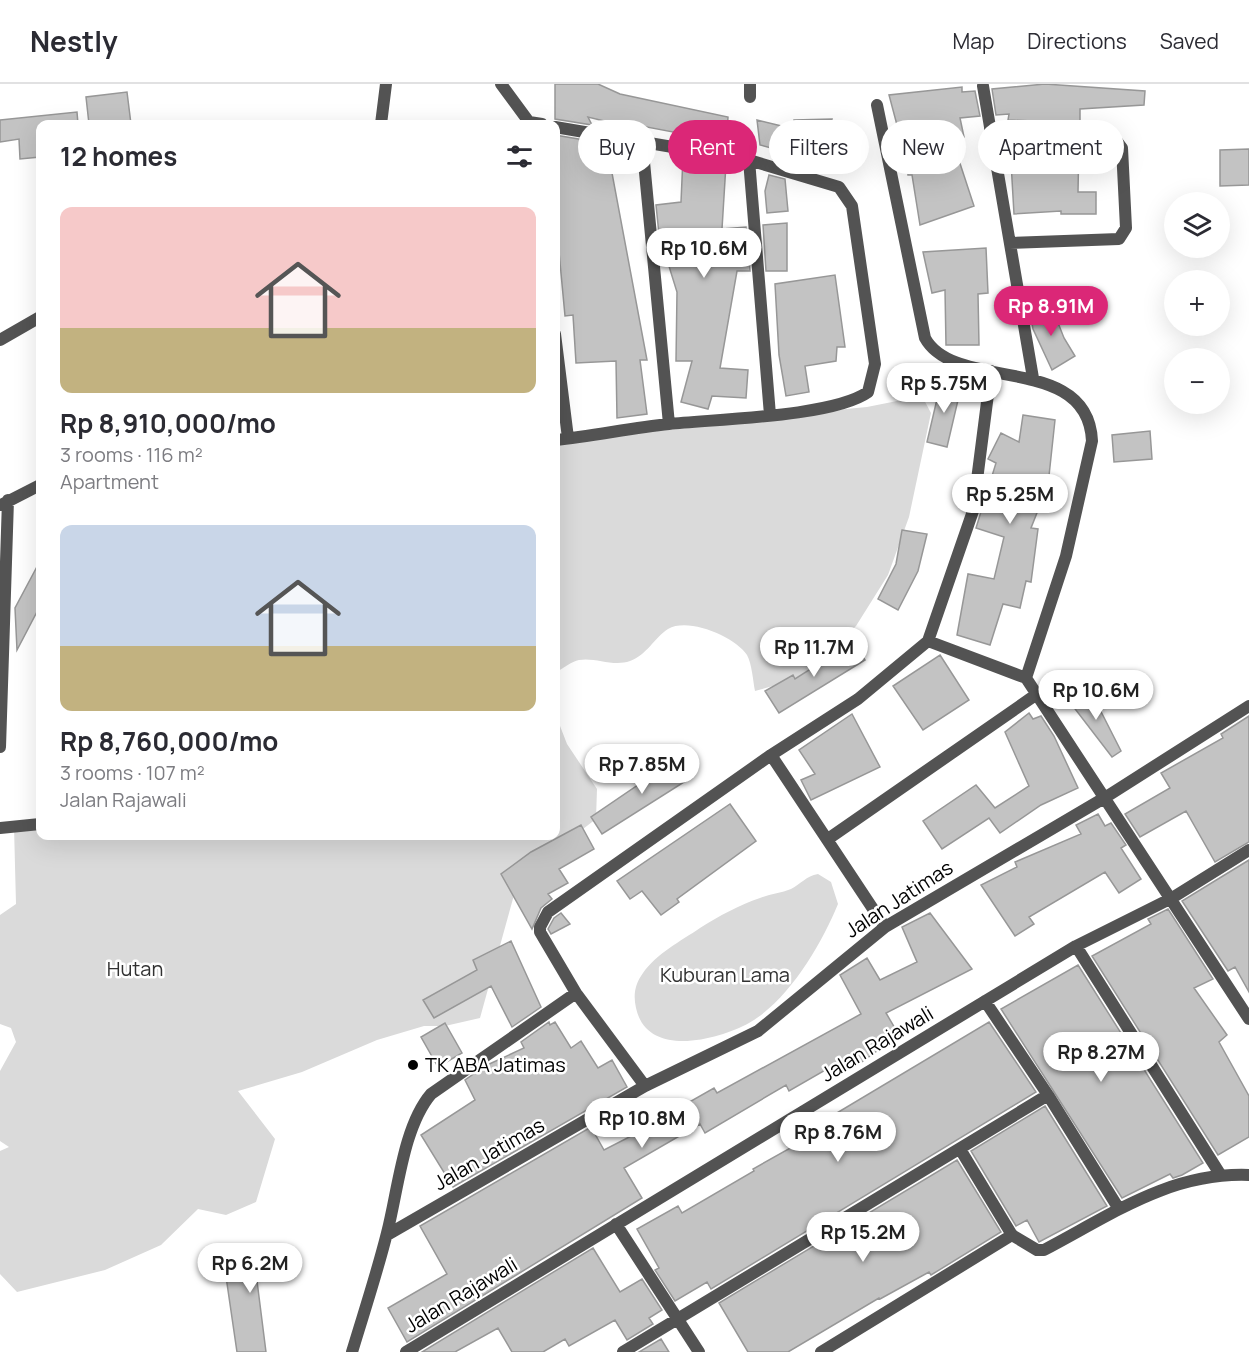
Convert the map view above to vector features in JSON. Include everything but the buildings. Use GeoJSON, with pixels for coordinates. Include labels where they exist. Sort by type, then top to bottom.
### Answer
{"type":"FeatureCollection","features":[{"type":"Feature","properties":{"kind":"street"},"geometry":{"type":"LineString","coordinates":[[382,120],[386,84]]}},
{"type":"Feature","properties":{"kind":"street"},"geometry":{"type":"LineString","coordinates":[[501,84],[527,120]]}},
{"type":"Feature","properties":{"kind":"street"},"geometry":{"type":"LineString","coordinates":[[750,84],[750,97]]}},
{"type":"Feature","properties":{"kind":"street"},"geometry":{"type":"LineString","coordinates":[[983,86],[989,120]]}},
{"type":"Feature","properties":{"kind":"street"},"geometry":{"type":"LineString","coordinates":[[877,105],[925,338],[931,349],[942,356],[991,371],[1033,378],[1077,401],[1092,430],[1092,441],[1066,556],[1026,678]]}},
{"type":"Feature","properties":{"kind":"street"},"geometry":{"type":"LineString","coordinates":[[560,128],[578,131]]}},
{"type":"Feature","properties":{"kind":"street"},"geometry":{"type":"LineString","coordinates":[[560,422],[561,439],[669,424],[770,416],[858,399],[872,385],[875,364],[852,206],[847,196],[839,187],[757,162]]}},
{"type":"Feature","properties":{"kind":"street"},"geometry":{"type":"LineString","coordinates":[[645,174],[669,424]]}},
{"type":"Feature","properties":{"kind":"street"},"geometry":{"type":"LineString","coordinates":[[750,174],[770,416]]}},
{"type":"Feature","properties":{"kind":"street"},"geometry":{"type":"LineString","coordinates":[[998,174],[1033,378]]}},
{"type":"Feature","properties":{"kind":"street"},"geometry":{"type":"LineString","coordinates":[[1010,243],[1119,239],[1125,228],[1123,174]]}},
{"type":"Feature","properties":{"kind":"street"},"geometry":{"type":"LineString","coordinates":[[0,340],[36,319]]}},
{"type":"Feature","properties":{"kind":"street"},"geometry":{"type":"LineString","coordinates":[[645,1086],[576,993],[540,932],[541,922],[548,912],[771,755],[858,699],[928,641],[973,511],[991,371]]}},
{"type":"Feature","properties":{"kind":"street"},"geometry":{"type":"LineString","coordinates":[[0,747],[4,503],[36,487]]}},
{"type":"Feature","properties":{"kind":"street"},"geometry":{"type":"LineString","coordinates":[[928,641],[1026,678],[1106,797],[1249,1019]]}},
{"type":"Feature","properties":{"kind":"street"},"geometry":{"type":"LineString","coordinates":[[828,839],[1038,694]]}},
{"type":"Feature","properties":{"kind":"street","name":"Jalan Jatimas"},"geometry":{"type":"LineString","coordinates":[[387,1234],[645,1086],[758,1031],[885,927],[1106,797],[1249,706]]}},
{"type":"Feature","properties":{"kind":"street"},"geometry":{"type":"LineString","coordinates":[[771,755],[885,927]]}},
{"type":"Feature","properties":{"kind":"street"},"geometry":{"type":"LineString","coordinates":[[0,828],[36,824]]}},
{"type":"Feature","properties":{"kind":"street","name":"Jalan Rajawali"},"geometry":{"type":"LineString","coordinates":[[406,1352],[1076,946],[1172,898],[1249,850]]}},
{"type":"Feature","properties":{"kind":"street"},"geometry":{"type":"LineString","coordinates":[[1076,946],[1220,1174]]}},
{"type":"Feature","properties":{"kind":"street"},"geometry":{"type":"LineString","coordinates":[[352,1352],[387,1234],[413,1127],[421,1106],[431,1094],[576,993]]}},
{"type":"Feature","properties":{"kind":"street"},"geometry":{"type":"LineString","coordinates":[[985,1001],[1048,1095],[1119,1209]]}},
{"type":"Feature","properties":{"kind":"street"},"geometry":{"type":"LineString","coordinates":[[623,1352],[1048,1095]]}},
{"type":"Feature","properties":{"kind":"street"},"geometry":{"type":"LineString","coordinates":[[960,1149],[1012,1235],[1037,1250],[1044,1250],[1119,1209],[1181,1182],[1220,1174],[1249,1175]]}},
{"type":"Feature","properties":{"kind":"street"},"geometry":{"type":"LineString","coordinates":[[616,1224],[699,1352]]}},
{"type":"Feature","properties":{"kind":"street"},"geometry":{"type":"LineString","coordinates":[[821,1352],[1012,1235]]}},
{"type":"Feature","properties":{"kind":"green space"},"geometry":{"type":"Polygon","coordinates":[[[922,396],[931,413],[909,517],[888,575],[856,626],[798,679],[755,691],[749,659],[741,648],[711,631],[688,625],[668,629],[641,655],[630,661],[617,663],[579,660],[560,670],[560,437],[867,407],[922,396]]]}},
{"type":"Feature","properties":{"kind":"green space","name":"Hutan"},"geometry":{"type":"Polygon","coordinates":[[[560,726],[567,744],[597,789],[596,819],[562,845],[522,866],[480,1018],[445,1026],[424,1026],[377,1040],[302,1072],[238,1091],[275,1139],[256,1202],[226,1215],[198,1209],[161,1245],[105,1270],[17,1292],[0,1274],[0,1151],[9,1147],[0,1141],[0,1071],[16,1042],[11,1028],[0,1024],[0,915],[16,904],[14,827],[36,824],[36,840],[560,840],[560,726]]]}},
{"type":"Feature","properties":{"kind":"green space","name":"Kuburan Lama"},"geometry":{"type":"Polygon","coordinates":[[[818,874],[831,882],[838,904],[813,954],[790,986],[764,1013],[749,1023],[720,1035],[685,1041],[668,1040],[654,1034],[643,1024],[636,1008],[635,990],[648,966],[662,954],[729,911],[791,889],[807,878],[818,874]]]}},
{"type":"Feature","properties":{"kind":"place","name":"TK ABA Jatimas"},"geometry":{"type":"Point","coordinates":[413,1065]}}]}
